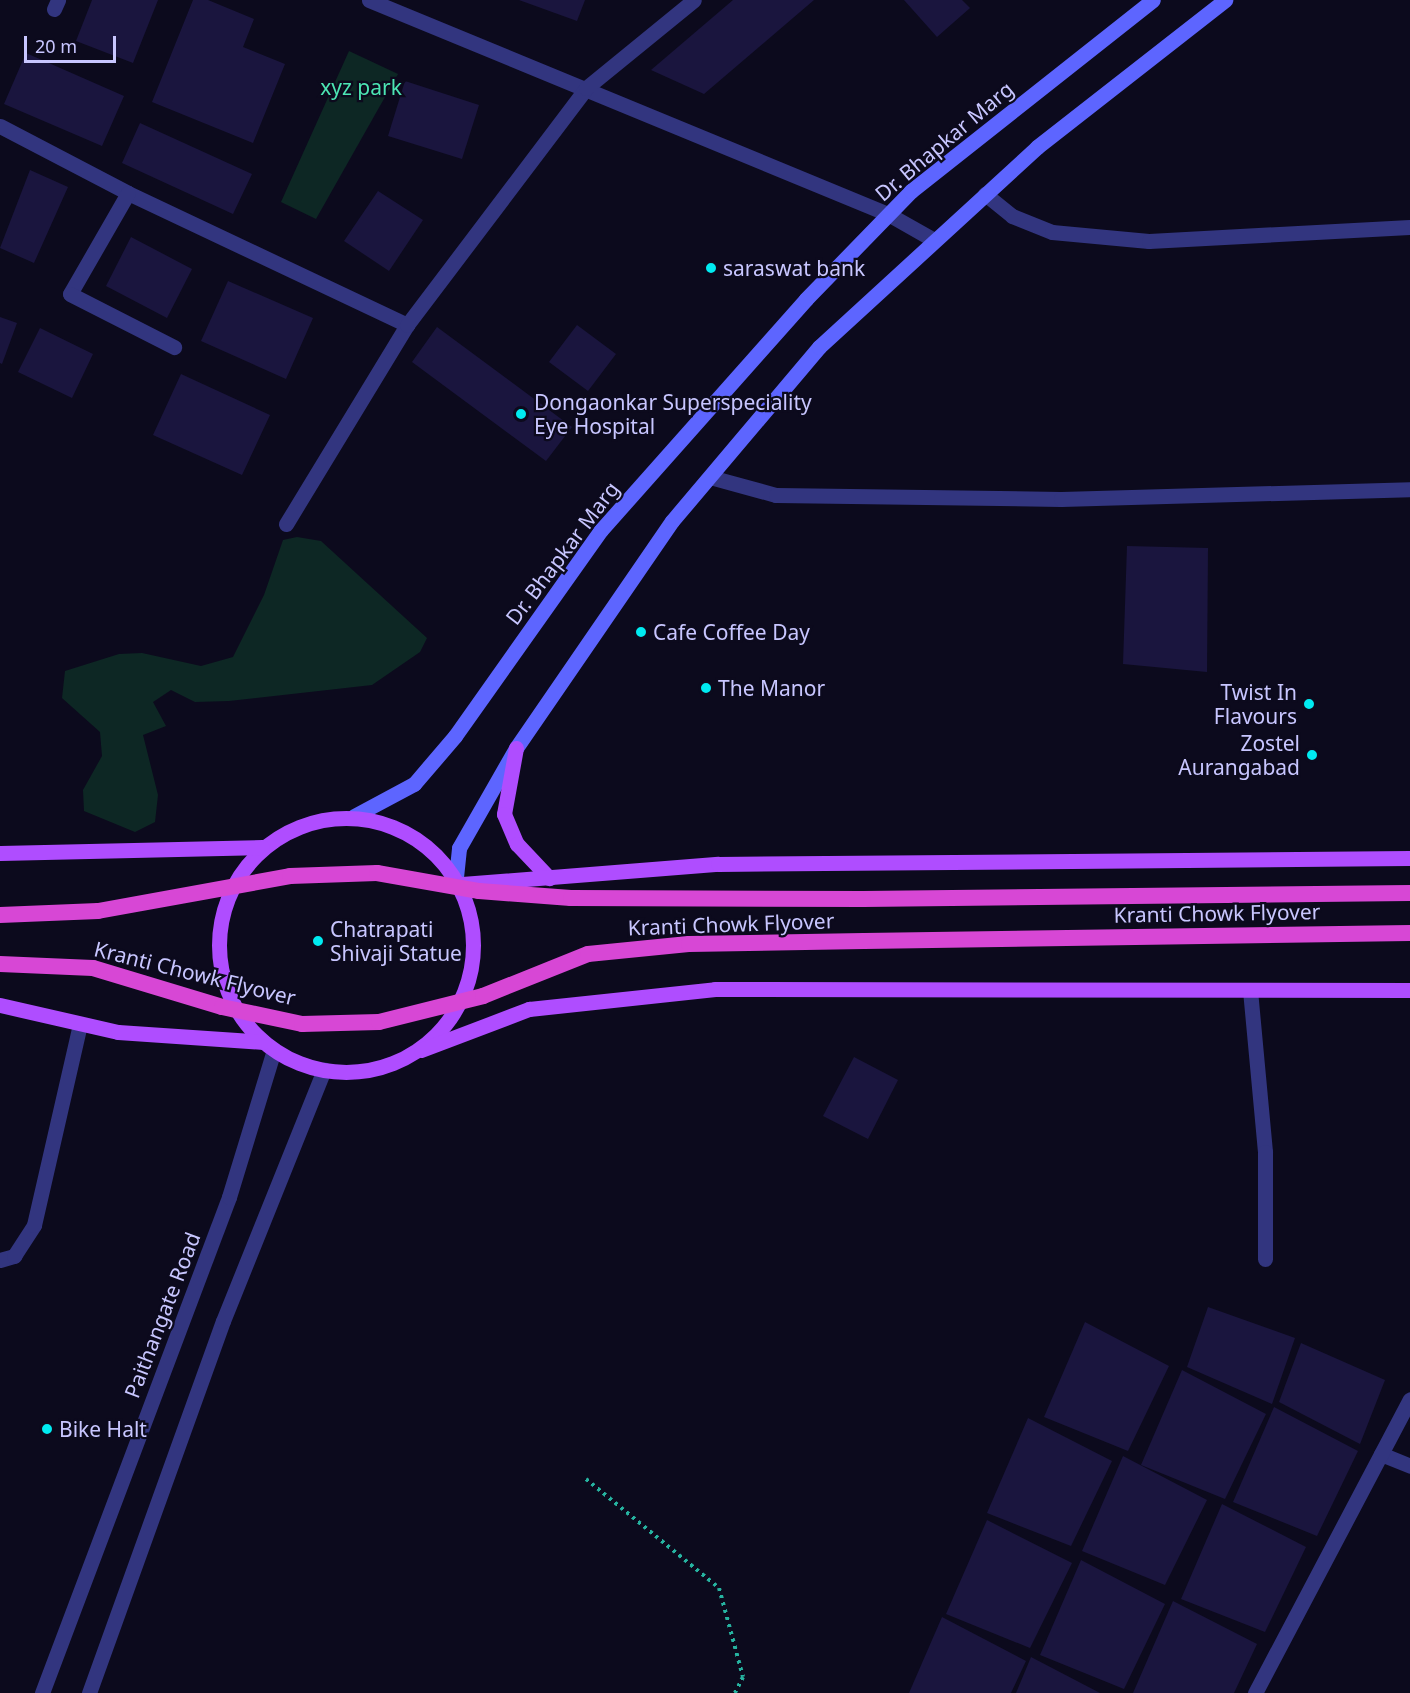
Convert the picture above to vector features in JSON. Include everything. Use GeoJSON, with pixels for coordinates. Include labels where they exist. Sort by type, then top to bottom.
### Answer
{"type":"FeatureCollection","features":[{"type":"Feature","properties":{"kind":"highway","name":"Kranti Chowk Flyover"},"geometry":{"type":"LineString","coordinates":[[0,915],[98,911],[290,876],[377,873],[479,891],[571,898],[1410,893]]}},
{"type":"Feature","properties":{"kind":"highway","name":"Kranti Chowk Flyover"},"geometry":{"type":"LineString","coordinates":[[0,964],[93,968],[222,1007],[302,1024],[379,1022],[448,1005],[588,954],[688,944],[1410,933]]}},
{"type":"Feature","properties":{"kind":"main road","name":"Dr. Bhapkar Marg"},"geometry":{"type":"LineString","coordinates":[[354,816],[414,784],[455,736],[601,530],[888,214],[1153,0]]}},
{"type":"Feature","properties":{"kind":"main road"},"geometry":{"type":"LineString","coordinates":[[421,1050],[454,1015],[473,970],[473,922],[458,880],[459,848],[516,748],[672,521],[819,347],[1036,147],[1225,0]]}},
{"type":"Feature","properties":{"kind":"main road"},"geometry":{"type":"LineString","coordinates":[[516,748],[504,814],[517,844],[549,878]]}},
{"type":"Feature","properties":{"kind":"main road"},"geometry":{"type":"LineString","coordinates":[[269,1046],[241,1017],[221,975],[218,928],[232,883],[262,847],[305,822],[354,816],[402,835],[458,880],[549,878],[718,864],[1410,858]]}},
{"type":"Feature","properties":{"kind":"main road"},"geometry":{"type":"LineString","coordinates":[[0,853],[262,847]]}},
{"type":"Feature","properties":{"kind":"main road"},"geometry":{"type":"LineString","coordinates":[[0,1005],[118,1032],[269,1046],[324,1070],[375,1070],[529,1009],[715,989],[1410,990]]}},
{"type":"Feature","properties":{"kind":"street"},"geometry":{"type":"LineString","coordinates":[[369,0],[888,214],[934,240]]}},
{"type":"Feature","properties":{"kind":"street"},"geometry":{"type":"LineString","coordinates":[[286,524],[407,325],[586,88],[694,0]]}},
{"type":"Feature","properties":{"kind":"street"},"geometry":{"type":"LineString","coordinates":[[0,126],[128,193],[407,325]]}},
{"type":"Feature","properties":{"kind":"street"},"geometry":{"type":"LineString","coordinates":[[128,193],[70,294],[174,347]]}},
{"type":"Feature","properties":{"kind":"street"},"geometry":{"type":"LineString","coordinates":[[985,194],[1030,225],[1102,238],[1149,241],[1410,227]]}},
{"type":"Feature","properties":{"kind":"street"},"geometry":{"type":"LineString","coordinates":[[710,477],[776,495],[1061,498],[1410,489]]}},
{"type":"Feature","properties":{"kind":"street"},"geometry":{"type":"LineString","coordinates":[[1250,990],[1265,1152],[1265,1259]]}},
{"type":"Feature","properties":{"kind":"street"},"geometry":{"type":"LineString","coordinates":[[0,1260],[14,1256],[34,1225],[81,1024]]}},
{"type":"Feature","properties":{"kind":"street","name":"Paithangate Road"},"geometry":{"type":"LineString","coordinates":[[42,1693],[229,1197],[269,1046]]}},
{"type":"Feature","properties":{"kind":"street"},"geometry":{"type":"LineString","coordinates":[[89,1693],[222,1322],[324,1070]]}},
{"type":"Feature","properties":{"kind":"street"},"geometry":{"type":"LineString","coordinates":[[1255,1693],[1410,1398]]}},
{"type":"Feature","properties":{"kind":"street"},"geometry":{"type":"LineString","coordinates":[[1381,1454],[1410,1466]]}},
{"type":"Feature","properties":{"kind":"path"},"geometry":{"type":"LineString","coordinates":[[586,1479],[718,1588],[742,1677],[735,1693]]}},
{"type":"Feature","properties":{"kind":"green space","name":"xyz park"},"geometry":{"type":"Polygon","coordinates":[[[349,51],[398,74],[316,219],[281,202],[349,51]]]}},
{"type":"Feature","properties":{"kind":"green space"},"geometry":{"type":"Polygon","coordinates":[[[297,537],[321,541],[427,638],[420,652],[372,685],[229,701],[195,702],[171,690],[153,702],[166,726],[143,735],[158,795],[155,822],[135,832],[84,811],[83,790],[102,756],[100,732],[62,698],[65,671],[119,654],[142,653],[201,666],[233,657],[264,595],[283,540],[297,537]]]}},
{"type":"Feature","properties":{"kind":"building"},"geometry":{"type":"Polygon","coordinates":[[[92,0],[158,0],[133,63],[76,41],[92,0]]]}},
{"type":"Feature","properties":{"kind":"building"},"geometry":{"type":"Polygon","coordinates":[[[193,0],[208,0],[254,19],[243,47],[285,64],[253,143],[152,102],[193,0]]]}},
{"type":"Feature","properties":{"kind":"building"},"geometry":{"type":"Polygon","coordinates":[[[519,0],[585,0],[577,21],[519,0]]]}},
{"type":"Feature","properties":{"kind":"building"},"geometry":{"type":"Polygon","coordinates":[[[733,0],[814,0],[704,94],[651,70],[733,0]]]}},
{"type":"Feature","properties":{"kind":"building"},"geometry":{"type":"Polygon","coordinates":[[[904,0],[962,0],[970,8],[937,37],[904,0]]]}},
{"type":"Feature","properties":{"kind":"building"},"geometry":{"type":"Polygon","coordinates":[[[26,53],[124,96],[102,146],[4,104],[26,53]]]}},
{"type":"Feature","properties":{"kind":"building"},"geometry":{"type":"Polygon","coordinates":[[[405,81],[479,105],[462,159],[388,136],[405,81]]]}},
{"type":"Feature","properties":{"kind":"building"},"geometry":{"type":"Polygon","coordinates":[[[140,123],[252,174],[233,214],[122,163],[140,123]]]}},
{"type":"Feature","properties":{"kind":"building"},"geometry":{"type":"Polygon","coordinates":[[[30,170],[68,187],[34,263],[0,248],[30,170]]]}},
{"type":"Feature","properties":{"kind":"building"},"geometry":{"type":"Polygon","coordinates":[[[378,191],[423,220],[389,271],[344,241],[378,191]]]}},
{"type":"Feature","properties":{"kind":"building"},"geometry":{"type":"Polygon","coordinates":[[[131,237],[192,269],[167,318],[106,286],[131,237]]]}},
{"type":"Feature","properties":{"kind":"building"},"geometry":{"type":"Polygon","coordinates":[[[228,281],[313,318],[286,379],[201,341],[228,281]]]}},
{"type":"Feature","properties":{"kind":"building"},"geometry":{"type":"Polygon","coordinates":[[[0,317],[17,323],[2,364],[0,363],[0,317]]]}},
{"type":"Feature","properties":{"kind":"building"},"geometry":{"type":"Polygon","coordinates":[[[577,325],[616,354],[588,391],[549,362],[577,325]]]}},
{"type":"Feature","properties":{"kind":"building"},"geometry":{"type":"Polygon","coordinates":[[[437,327],[572,427],[546,461],[412,362],[437,327]]]}},
{"type":"Feature","properties":{"kind":"building"},"geometry":{"type":"Polygon","coordinates":[[[40,328],[93,354],[72,398],[18,372],[40,328]]]}},
{"type":"Feature","properties":{"kind":"building"},"geometry":{"type":"Polygon","coordinates":[[[181,374],[270,415],[242,475],[153,435],[181,374]]]}},
{"type":"Feature","properties":{"kind":"building"},"geometry":{"type":"Polygon","coordinates":[[[1127,546],[1208,548],[1207,672],[1123,664],[1127,546]]]}},
{"type":"Feature","properties":{"kind":"building"},"geometry":{"type":"Polygon","coordinates":[[[854,1057],[898,1080],[868,1139],[823,1116],[854,1057]]]}},
{"type":"Feature","properties":{"kind":"building"},"geometry":{"type":"Polygon","coordinates":[[[1208,1307],[1295,1338],[1272,1404],[1187,1367],[1208,1307]]]}},
{"type":"Feature","properties":{"kind":"building"},"geometry":{"type":"Polygon","coordinates":[[[1085,1322],[1169,1366],[1128,1451],[1044,1417],[1085,1322]]]}},
{"type":"Feature","properties":{"kind":"building"},"geometry":{"type":"Polygon","coordinates":[[[1301,1343],[1385,1380],[1360,1444],[1279,1402],[1301,1343]]]}},
{"type":"Feature","properties":{"kind":"building"},"geometry":{"type":"Polygon","coordinates":[[[1182,1370],[1266,1414],[1225,1499],[1141,1465],[1182,1370]]]}},
{"type":"Feature","properties":{"kind":"building"},"geometry":{"type":"Polygon","coordinates":[[[1274,1407],[1358,1451],[1317,1536],[1233,1502],[1274,1407]]]}},
{"type":"Feature","properties":{"kind":"building"},"geometry":{"type":"Polygon","coordinates":[[[1028,1418],[1112,1461],[1071,1546],[987,1513],[1028,1418]]]}},
{"type":"Feature","properties":{"kind":"building"},"geometry":{"type":"Polygon","coordinates":[[[1123,1456],[1207,1500],[1165,1585],[1082,1551],[1123,1456]]]}},
{"type":"Feature","properties":{"kind":"building"},"geometry":{"type":"Polygon","coordinates":[[[1222,1504],[1306,1547],[1265,1632],[1181,1599],[1222,1504]]]}},
{"type":"Feature","properties":{"kind":"building"},"geometry":{"type":"Polygon","coordinates":[[[987,1520],[1072,1563],[1030,1648],[946,1614],[987,1520]]]}},
{"type":"Feature","properties":{"kind":"building"},"geometry":{"type":"Polygon","coordinates":[[[1081,1560],[1165,1604],[1124,1689],[1040,1655],[1081,1560]]]}},
{"type":"Feature","properties":{"kind":"building"},"geometry":{"type":"Polygon","coordinates":[[[1173,1601],[1257,1644],[1234,1693],[1133,1693],[1173,1601]]]}},
{"type":"Feature","properties":{"kind":"building"},"geometry":{"type":"Polygon","coordinates":[[[942,1617],[1026,1661],[1011,1693],[909,1693],[942,1617]]]}},
{"type":"Feature","properties":{"kind":"building"},"geometry":{"type":"Polygon","coordinates":[[[1031,1657],[1100,1693],[1016,1693],[1031,1657]]]}},
{"type":"Feature","properties":{"kind":"place","name":"saraswat bank"},"geometry":{"type":"Point","coordinates":[711,268]}},
{"type":"Feature","properties":{"kind":"place","name":"Dongaonkar Superspeciality Eye Hospital"},"geometry":{"type":"Point","coordinates":[521,414]}},
{"type":"Feature","properties":{"kind":"place","name":"Cafe Coffee Day"},"geometry":{"type":"Point","coordinates":[641,632]}},
{"type":"Feature","properties":{"kind":"place","name":"The Manor"},"geometry":{"type":"Point","coordinates":[706,688]}},
{"type":"Feature","properties":{"kind":"place","name":"Twist In Flavours"},"geometry":{"type":"Point","coordinates":[1309,704]}},
{"type":"Feature","properties":{"kind":"place","name":"Zostel Aurangabad"},"geometry":{"type":"Point","coordinates":[1312,755]}},
{"type":"Feature","properties":{"kind":"place","name":"Chatrapati Shivaji Statue"},"geometry":{"type":"Point","coordinates":[318,941]}},
{"type":"Feature","properties":{"kind":"place","name":"Bike Halt"},"geometry":{"type":"Point","coordinates":[47,1429]}}]}
